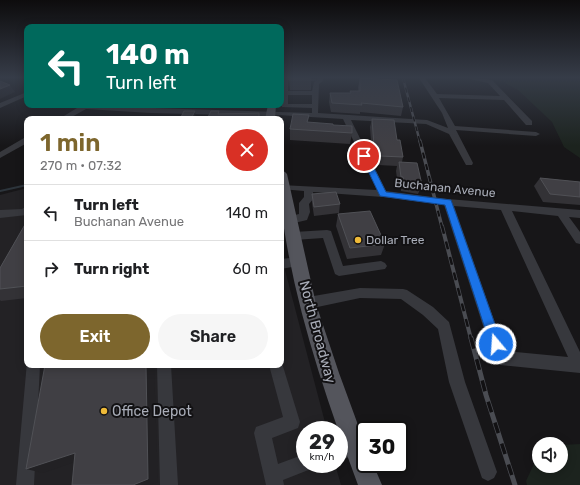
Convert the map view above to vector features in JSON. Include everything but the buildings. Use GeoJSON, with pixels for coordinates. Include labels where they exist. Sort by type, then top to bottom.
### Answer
{"type":"FeatureCollection","features":[{"type":"Feature","properties":{"kind":"main road","name":"North Broadway"},"geometry":{"type":"LineString","coordinates":[[284,195],[308,303],[334,391],[341,421]]}},
{"type":"Feature","properties":{"kind":"main road","name":"North Broadway"},"geometry":{"type":"LineString","coordinates":[[348,451],[370,485]]}},
{"type":"Feature","properties":{"kind":"street"},"geometry":{"type":"LineString","coordinates":[[317,101],[315,106],[318,115]]}},
{"type":"Feature","properties":{"kind":"street"},"geometry":{"type":"LineString","coordinates":[[318,115],[319,101]]}},
{"type":"Feature","properties":{"kind":"street"},"geometry":{"type":"LineString","coordinates":[[437,101],[446,115],[469,163]]}},
{"type":"Feature","properties":{"kind":"street"},"geometry":{"type":"LineString","coordinates":[[508,101],[529,123]]}},
{"type":"Feature","properties":{"kind":"street"},"geometry":{"type":"LineString","coordinates":[[284,106],[315,106]]}},
{"type":"Feature","properties":{"kind":"street"},"geometry":{"type":"LineString","coordinates":[[68,116],[82,108]]}},
{"type":"Feature","properties":{"kind":"street"},"geometry":{"type":"LineString","coordinates":[[112,108],[163,112],[177,116],[204,108],[271,111],[427,122],[452,130],[536,134]]}},
{"type":"Feature","properties":{"kind":"street"},"geometry":{"type":"LineString","coordinates":[[261,108],[271,111]]}},
{"type":"Feature","properties":{"kind":"street"},"geometry":{"type":"LineString","coordinates":[[346,117],[383,194]]}},
{"type":"Feature","properties":{"kind":"street"},"geometry":{"type":"LineString","coordinates":[[0,155],[24,142]]}},
{"type":"Feature","properties":{"kind":"street"},"geometry":{"type":"LineString","coordinates":[[292,228],[303,217],[305,207],[304,203],[309,198],[308,189]]}},
{"type":"Feature","properties":{"kind":"street","name":"Buchanan Avenue"},"geometry":{"type":"LineString","coordinates":[[284,191],[308,189],[383,194],[448,202],[580,214]]}},
{"type":"Feature","properties":{"kind":"street"},"geometry":{"type":"LineString","coordinates":[[448,202],[500,358],[580,366]]}},
{"type":"Feature","properties":{"kind":"street"},"geometry":{"type":"LineString","coordinates":[[505,207],[580,366]]}},
{"type":"Feature","properties":{"kind":"street"},"geometry":{"type":"LineString","coordinates":[[0,214],[24,212]]}},
{"type":"Feature","properties":{"kind":"street"},"geometry":{"type":"LineString","coordinates":[[561,212],[580,240]]}},
{"type":"Feature","properties":{"kind":"street"},"geometry":{"type":"LineString","coordinates":[[292,228],[327,234],[339,271],[381,266]]}},
{"type":"Feature","properties":{"kind":"street"},"geometry":{"type":"LineString","coordinates":[[284,264],[299,262]]}},
{"type":"Feature","properties":{"kind":"street"},"geometry":{"type":"LineString","coordinates":[[308,303],[360,293],[403,294],[428,311],[444,326],[457,382],[488,472]]}},
{"type":"Feature","properties":{"kind":"street"},"geometry":{"type":"LineString","coordinates":[[25,485],[33,368]]}},
{"type":"Feature","properties":{"kind":"street"},"geometry":{"type":"LineString","coordinates":[[164,368],[169,485]]}},
{"type":"Feature","properties":{"kind":"street"},"geometry":{"type":"LineString","coordinates":[[277,368],[292,422],[262,434],[273,480],[296,468]]}},
{"type":"Feature","properties":{"kind":"shaded area"},"geometry":{"type":"Polygon","coordinates":[[[529,101],[580,101],[580,158],[564,147],[552,122],[529,101]]]}},
{"type":"Feature","properties":{"kind":"shaded area"},"geometry":{"type":"Polygon","coordinates":[[[24,189],[24,368],[284,368],[284,266],[325,421],[296,421],[296,473],[338,473],[341,485],[0,485],[0,195],[24,189]]]}},
{"type":"Feature","properties":{"kind":"shaded area"},"geometry":{"type":"Polygon","coordinates":[[[580,444],[580,485],[527,485],[526,481],[532,468],[532,473],[568,473],[568,445],[580,444]]]}},
{"type":"Feature","properties":{"kind":"waterway"},"geometry":{"type":"LineString","coordinates":[[0,191],[24,186]]}},
{"type":"Feature","properties":{"kind":"railway"},"geometry":{"type":"LineString","coordinates":[[409,101],[420,142]]}},
{"type":"Feature","properties":{"kind":"railway"},"geometry":{"type":"LineString","coordinates":[[420,141],[442,227]]}},
{"type":"Feature","properties":{"kind":"railway"},"geometry":{"type":"LineString","coordinates":[[442,226],[471,339]]}},
{"type":"Feature","properties":{"kind":"railway"},"geometry":{"type":"LineString","coordinates":[[471,338],[486,395],[515,485]]}},
{"type":"Feature","properties":{"kind":"place","name":"Dollar Tree"},"geometry":{"type":"Point","coordinates":[358,240]}},
{"type":"Feature","properties":{"kind":"place","name":"Office Depot"},"geometry":{"type":"Point","coordinates":[104,411]}},
{"type":"Feature","properties":{"kind":"route"},"geometry":{"type":"LineString","coordinates":[[364,156],[383,194],[448,202],[496,344]]}}]}
